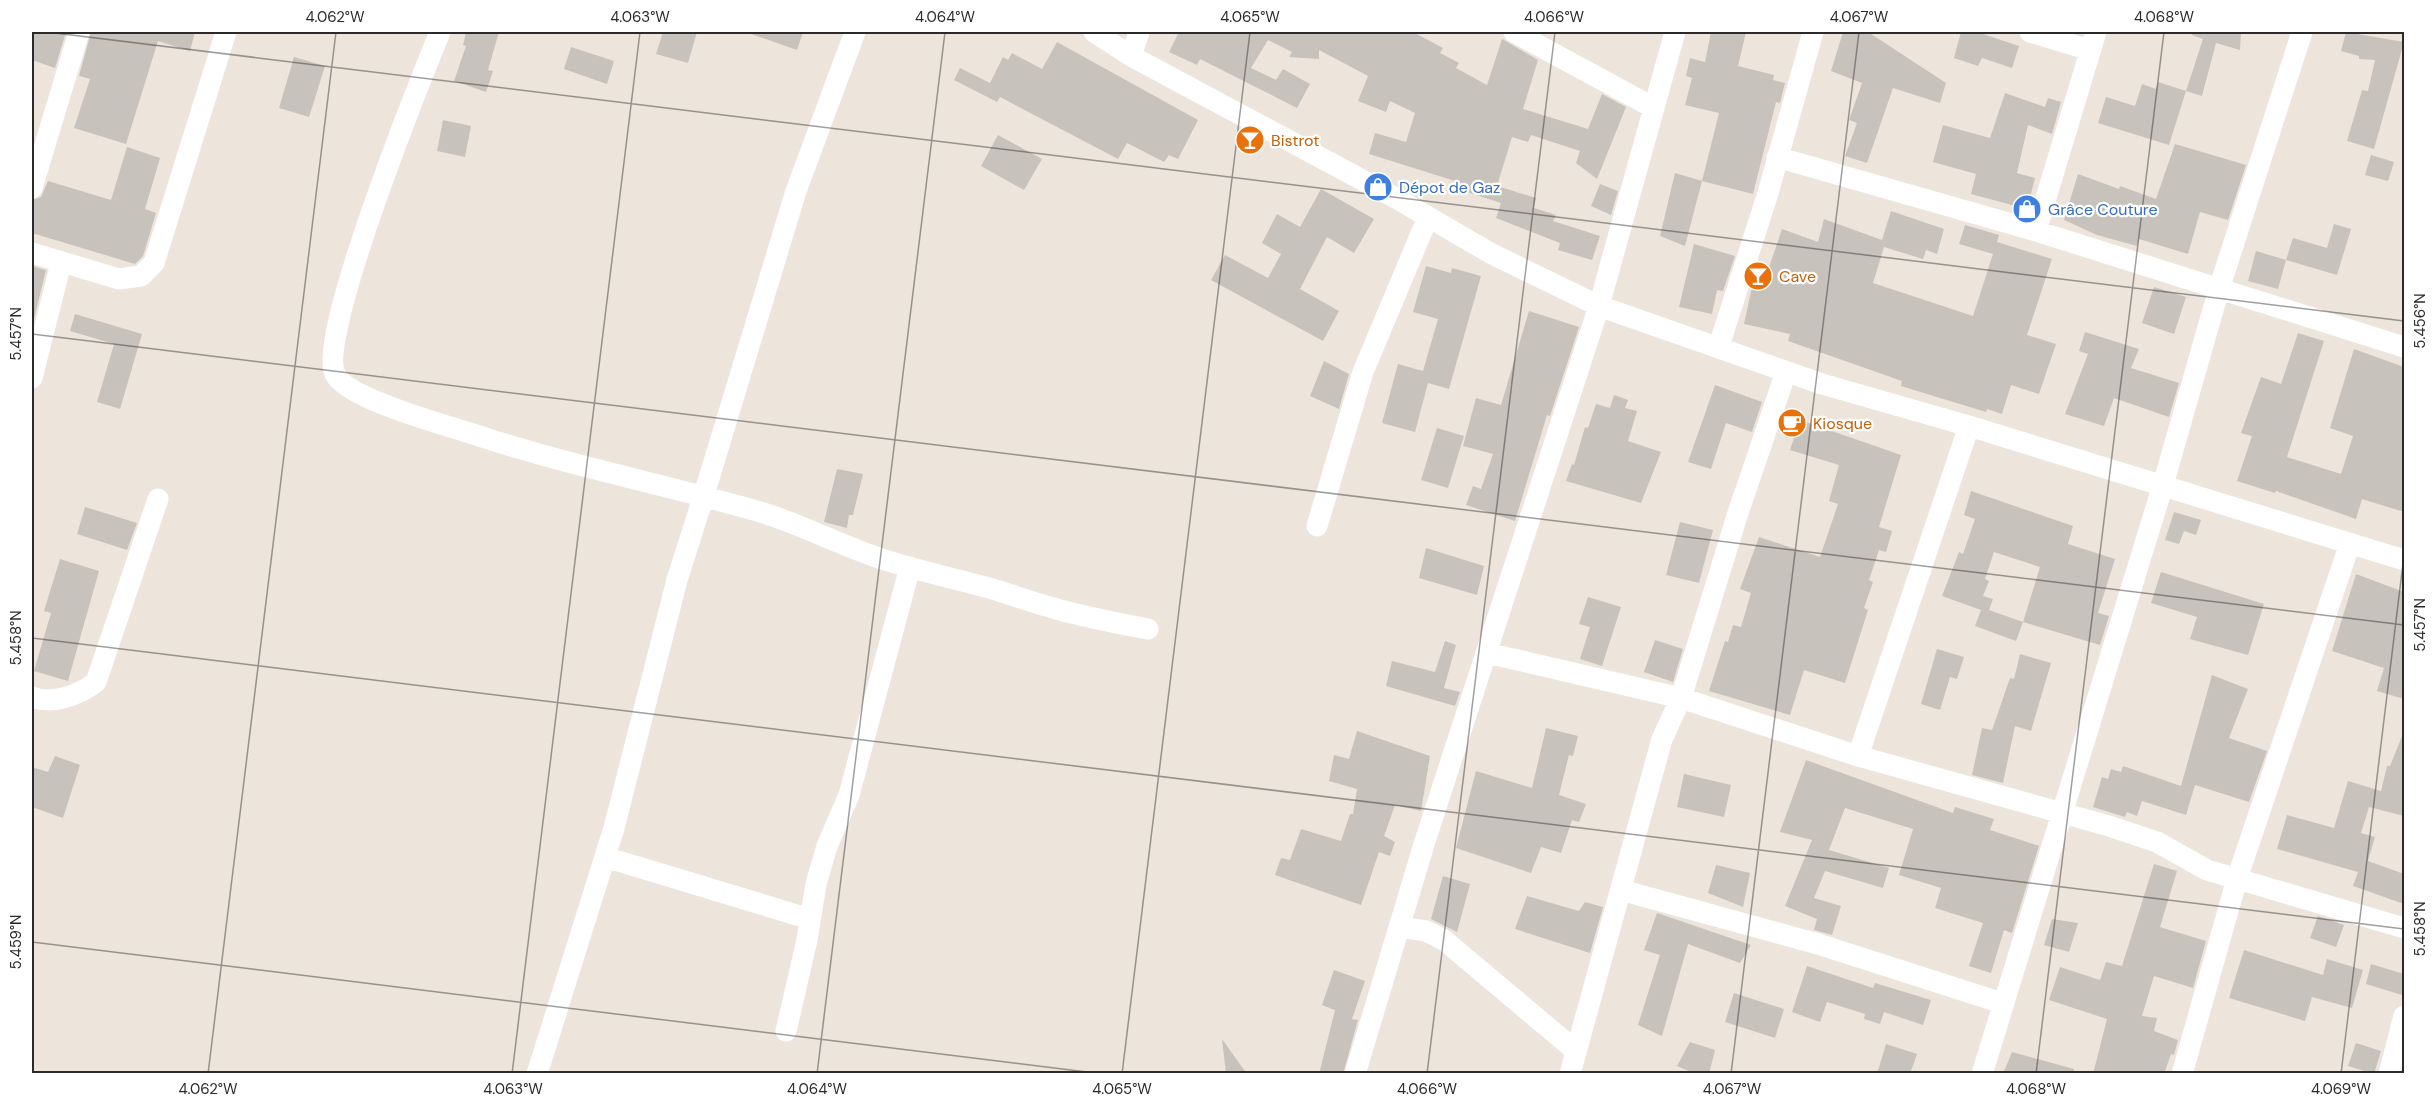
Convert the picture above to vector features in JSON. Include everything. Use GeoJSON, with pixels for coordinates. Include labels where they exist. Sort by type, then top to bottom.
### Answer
{"type":"FeatureCollection","features":[{"type":"Feature","properties":{"kind":"street"},"geometry":{"type":"LineString","coordinates":[[32,188],[79,32]]}},
{"type":"Feature","properties":{"kind":"street"},"geometry":{"type":"LineString","coordinates":[[32,253],[119,279],[141,276],[154,263],[226,32]]}},
{"type":"Feature","properties":{"kind":"street"},"geometry":{"type":"LineString","coordinates":[[440,32],[408,112],[356,261],[335,332],[332,360],[334,373],[353,391],[387,405],[529,453],[759,512],[886,561],[1053,608],[1148,629]]}},
{"type":"Feature","properties":{"kind":"street"},"geometry":{"type":"LineString","coordinates":[[537,1074],[605,857],[677,580],[702,498],[796,191],[855,32]]}},
{"type":"Feature","properties":{"kind":"street"},"geometry":{"type":"LineString","coordinates":[[1094,32],[1131,56],[1492,254],[1599,306],[1719,346],[1786,372],[2404,560]]}},
{"type":"Feature","properties":{"kind":"street"},"geometry":{"type":"LineString","coordinates":[[1131,56],[1139,32]]}},
{"type":"Feature","properties":{"kind":"street"},"geometry":{"type":"LineString","coordinates":[[1514,32],[1654,108]]}},
{"type":"Feature","properties":{"kind":"street"},"geometry":{"type":"LineString","coordinates":[[1355,1074],[1399,927],[1599,306],[1675,32]]}},
{"type":"Feature","properties":{"kind":"street"},"geometry":{"type":"LineString","coordinates":[[1719,346],[1778,157],[1813,32]]}},
{"type":"Feature","properties":{"kind":"street"},"geometry":{"type":"LineString","coordinates":[[2030,32],[2093,41],[2036,231]]}},
{"type":"Feature","properties":{"kind":"street"},"geometry":{"type":"LineString","coordinates":[[1982,1074],[2163,485],[2219,289],[2302,32]]}},
{"type":"Feature","properties":{"kind":"street"},"geometry":{"type":"LineString","coordinates":[[1778,157],[2036,231],[2404,345]]}},
{"type":"Feature","properties":{"kind":"street"},"geometry":{"type":"LineString","coordinates":[[1317,526],[1363,372],[1428,217]]}},
{"type":"Feature","properties":{"kind":"street"},"geometry":{"type":"LineString","coordinates":[[32,378],[62,263]]}},
{"type":"Feature","properties":{"kind":"street"},"geometry":{"type":"LineString","coordinates":[[1570,1074],[1662,739],[1681,698],[1737,516],[1786,372]]}},
{"type":"Feature","properties":{"kind":"street"},"geometry":{"type":"LineString","coordinates":[[1858,756],[1969,426]]}},
{"type":"Feature","properties":{"kind":"street"},"geometry":{"type":"LineString","coordinates":[[32,697],[40,700],[63,698],[84,691],[96,682],[158,499]]}},
{"type":"Feature","properties":{"kind":"street"},"geometry":{"type":"LineString","coordinates":[[2182,1074],[2237,879],[2350,543]]}},
{"type":"Feature","properties":{"kind":"street"},"geometry":{"type":"LineString","coordinates":[[786,1031],[819,874],[827,846],[849,795],[910,567]]}},
{"type":"Feature","properties":{"kind":"street"},"geometry":{"type":"LineString","coordinates":[[1487,653],[1681,698],[1858,756],[2109,826],[2157,842],[2207,870],[2404,928]]}},
{"type":"Feature","properties":{"kind":"street"},"geometry":{"type":"LineString","coordinates":[[605,857],[810,919]]}},
{"type":"Feature","properties":{"kind":"street"},"geometry":{"type":"LineString","coordinates":[[1621,890],[1818,944],[2002,1003]]}},
{"type":"Feature","properties":{"kind":"street"},"geometry":{"type":"LineString","coordinates":[[1399,927],[1426,931],[1444,940],[1576,1051]]}},
{"type":"Feature","properties":{"kind":"street"},"geometry":{"type":"LineString","coordinates":[[2389,1074],[2404,1016]]}},
{"type":"Feature","properties":{"kind":"building"},"geometry":{"type":"Polygon","coordinates":[[[32,32],[66,32],[55,68],[32,60],[32,32]]]}},
{"type":"Feature","properties":{"kind":"building"},"geometry":{"type":"Polygon","coordinates":[[[91,32],[195,32],[190,51],[158,41],[126,144],[74,128],[90,79],[79,76],[91,32]]]}},
{"type":"Feature","properties":{"kind":"building"},"geometry":{"type":"Polygon","coordinates":[[[466,32],[499,32],[488,70],[493,71],[486,92],[454,81],[466,46],[463,45],[466,32]]]}},
{"type":"Feature","properties":{"kind":"building"},"geometry":{"type":"Polygon","coordinates":[[[663,32],[697,32],[688,63],[656,54],[663,32]]]}},
{"type":"Feature","properties":{"kind":"building"},"geometry":{"type":"Polygon","coordinates":[[[751,32],[803,32],[797,50],[751,34],[751,32]]]}},
{"type":"Feature","properties":{"kind":"building"},"geometry":{"type":"Polygon","coordinates":[[[1179,32],[1413,32],[1443,48],[1440,53],[1459,63],[1456,68],[1487,85],[1502,39],[1538,60],[1523,109],[1588,129],[1602,94],[1626,107],[1597,179],[1576,163],[1580,151],[1531,135],[1528,142],[1512,137],[1497,186],[1536,198],[1534,208],[1556,215],[1553,221],[1600,236],[1592,260],[1558,250],[1560,243],[1496,218],[1501,203],[1467,192],[1468,188],[1454,184],[1455,181],[1369,154],[1375,133],[1406,142],[1415,113],[1390,101],[1386,112],[1358,101],[1368,76],[1319,50],[1319,59],[1289,57],[1292,52],[1268,40],[1251,68],[1276,80],[1283,69],[1310,84],[1297,108],[1200,59],[1197,65],[1169,52],[1179,32]]]}},
{"type":"Feature","properties":{"kind":"building"},"geometry":{"type":"Polygon","coordinates":[[[1711,32],[1746,32],[1738,66],[1774,75],[1773,80],[1785,83],[1780,103],[1776,102],[1753,194],[1702,181],[1719,113],[1685,105],[1692,78],[1686,76],[1690,58],[1705,62],[1711,32]]]}},
{"type":"Feature","properties":{"kind":"building"},"geometry":{"type":"Polygon","coordinates":[[[1843,32],[1868,32],[1946,83],[1940,103],[1893,88],[1867,163],[1845,156],[1857,123],[1849,120],[1862,83],[1831,71],[1843,32]]]}},
{"type":"Feature","properties":{"kind":"building"},"geometry":{"type":"Polygon","coordinates":[[[1961,32],[1977,32],[2019,46],[2012,68],[1982,58],[1978,66],[1954,58],[1961,32]]]}},
{"type":"Feature","properties":{"kind":"building"},"geometry":{"type":"Polygon","coordinates":[[[2192,32],[2241,32],[2240,50],[2216,43],[2202,96],[2186,91],[2203,39],[2192,35],[2192,32]]]}},
{"type":"Feature","properties":{"kind":"building"},"geometry":{"type":"Polygon","coordinates":[[[2346,32],[2404,42],[2374,149],[2347,141],[2362,90],[2368,91],[2375,60],[2359,59],[2359,56],[2341,51],[2346,32]]]}},
{"type":"Feature","properties":{"kind":"building"},"geometry":{"type":"Polygon","coordinates":[[[1057,42],[1198,120],[1178,159],[1169,155],[1164,162],[1127,143],[1118,159],[1000,97],[997,102],[954,80],[960,68],[990,83],[1003,57],[1008,60],[1012,53],[1042,69],[1057,42]]]}},
{"type":"Feature","properties":{"kind":"building"},"geometry":{"type":"Polygon","coordinates":[[[571,47],[614,61],[607,84],[564,69],[571,47]]]}},
{"type":"Feature","properties":{"kind":"building"},"geometry":{"type":"Polygon","coordinates":[[[294,57],[325,66],[309,117],[279,108],[294,57]]]}},
{"type":"Feature","properties":{"kind":"building"},"geometry":{"type":"Polygon","coordinates":[[[2158,82],[2186,91],[2169,145],[2098,123],[2106,97],[2135,106],[2142,84],[2156,89],[2158,82]]]}},
{"type":"Feature","properties":{"kind":"building"},"geometry":{"type":"Polygon","coordinates":[[[2005,93],[2045,107],[2048,98],[2061,102],[2052,134],[2028,125],[2017,173],[2035,178],[2027,209],[1971,194],[1976,174],[1933,162],[1943,125],[1990,138],[2005,93]]]}},
{"type":"Feature","properties":{"kind":"building"},"geometry":{"type":"Polygon","coordinates":[[[443,120],[471,126],[465,157],[437,151],[443,120]]]}},
{"type":"Feature","properties":{"kind":"building"},"geometry":{"type":"Polygon","coordinates":[[[998,135],[1042,159],[1024,190],[981,166],[998,135]]]}},
{"type":"Feature","properties":{"kind":"building"},"geometry":{"type":"Polygon","coordinates":[[[2175,144],[2246,165],[2228,220],[2200,212],[2188,254],[2139,239],[2137,246],[2097,235],[2064,220],[2078,174],[2156,199],[2175,144]]]}},
{"type":"Feature","properties":{"kind":"building"},"geometry":{"type":"Polygon","coordinates":[[[127,147],[160,158],[145,209],[156,213],[143,256],[135,264],[32,233],[32,200],[41,197],[48,181],[111,200],[127,147]]]}},
{"type":"Feature","properties":{"kind":"building"},"geometry":{"type":"Polygon","coordinates":[[[2371,155],[2394,162],[2388,181],[2365,175],[2371,155]]]}},
{"type":"Feature","properties":{"kind":"building"},"geometry":{"type":"Polygon","coordinates":[[[1675,173],[1702,181],[1685,246],[1660,236],[1675,173]]]}},
{"type":"Feature","properties":{"kind":"building"},"geometry":{"type":"Polygon","coordinates":[[[1600,184],[1618,191],[1611,215],[1591,206],[1600,184]]]}},
{"type":"Feature","properties":{"kind":"building"},"geometry":{"type":"Polygon","coordinates":[[[1321,189],[1374,219],[1354,253],[1327,237],[1300,289],[1339,311],[1323,341],[1211,280],[1225,255],[1268,278],[1281,254],[1262,243],[1277,214],[1300,227],[1321,189]]]}},
{"type":"Feature","properties":{"kind":"building"},"geometry":{"type":"Polygon","coordinates":[[[1891,211],[1944,229],[1937,254],[1926,250],[1923,259],[1884,247],[1873,283],[1973,316],[1993,254],[1959,244],[1965,225],[1999,235],[1997,242],[2052,259],[2027,335],[2056,344],[2039,394],[2011,385],[2002,414],[1987,409],[1986,412],[1901,386],[1902,381],[1788,341],[1790,334],[1744,324],[1753,283],[1763,285],[1782,229],[1818,242],[1824,219],[1882,240],[1891,211]]]}},
{"type":"Feature","properties":{"kind":"building"},"geometry":{"type":"Polygon","coordinates":[[[2334,224],[2351,229],[2337,275],[2286,260],[2293,238],[2327,248],[2334,224]]]}},
{"type":"Feature","properties":{"kind":"building"},"geometry":{"type":"Polygon","coordinates":[[[1694,244],[1735,256],[1723,291],[1717,290],[1712,314],[1679,307],[1694,244]]]}},
{"type":"Feature","properties":{"kind":"building"},"geometry":{"type":"Polygon","coordinates":[[[2256,251],[2286,260],[2278,289],[2248,281],[2256,251]]]}},
{"type":"Feature","properties":{"kind":"building"},"geometry":{"type":"Polygon","coordinates":[[[32,266],[46,270],[32,327],[32,266]]]}},
{"type":"Feature","properties":{"kind":"building"},"geometry":{"type":"Polygon","coordinates":[[[1426,266],[1451,273],[1452,268],[1481,276],[1449,389],[1428,383],[1415,432],[1382,423],[1398,364],[1423,371],[1438,319],[1413,312],[1426,266]]]}},
{"type":"Feature","properties":{"kind":"building"},"geometry":{"type":"Polygon","coordinates":[[[2154,287],[2186,297],[2174,334],[2142,323],[2154,287]]]}},
{"type":"Feature","properties":{"kind":"building"},"geometry":{"type":"Polygon","coordinates":[[[1529,311],[1579,327],[1550,416],[1547,415],[1515,521],[1466,505],[1473,486],[1481,489],[1493,454],[1463,446],[1476,398],[1501,405],[1529,311]]]}},
{"type":"Feature","properties":{"kind":"building"},"geometry":{"type":"Polygon","coordinates":[[[75,314],[142,334],[120,409],[97,402],[114,344],[70,331],[75,314]]]}},
{"type":"Feature","properties":{"kind":"building"},"geometry":{"type":"Polygon","coordinates":[[[2085,332],[2139,349],[2131,368],[2179,383],[2169,417],[2114,398],[2104,426],[2065,414],[2088,354],[2079,351],[2085,332]]]}},
{"type":"Feature","properties":{"kind":"building"},"geometry":{"type":"Polygon","coordinates":[[[2298,333],[2324,341],[2287,457],[2341,474],[2353,436],[2330,428],[2354,349],[2404,367],[2404,512],[2362,499],[2356,519],[2276,491],[2275,493],[2237,481],[2252,436],[2241,433],[2261,377],[2281,384],[2298,333]]]}},
{"type":"Feature","properties":{"kind":"building"},"geometry":{"type":"Polygon","coordinates":[[[1324,361],[1349,374],[1339,409],[1310,396],[1324,361]]]}},
{"type":"Feature","properties":{"kind":"building"},"geometry":{"type":"Polygon","coordinates":[[[1715,385],[1762,402],[1752,432],[1726,423],[1711,469],[1688,462],[1715,385]]]}},
{"type":"Feature","properties":{"kind":"building"},"geometry":{"type":"Polygon","coordinates":[[[1614,395],[1628,400],[1625,408],[1637,411],[1628,441],[1661,452],[1641,503],[1566,481],[1572,464],[1574,465],[1585,427],[1588,428],[1596,404],[1610,408],[1614,395]]]}},
{"type":"Feature","properties":{"kind":"building"},"geometry":{"type":"Polygon","coordinates":[[[1800,420],[1901,455],[1879,527],[1892,531],[1886,552],[1879,550],[1869,580],[1873,582],[1864,608],[1868,610],[1845,683],[1804,670],[1790,715],[1709,691],[1725,641],[1728,642],[1733,625],[1741,627],[1751,593],[1740,589],[1759,537],[1820,557],[1838,504],[1829,501],[1839,465],[1790,450],[1800,420]]]}},
{"type":"Feature","properties":{"kind":"building"},"geometry":{"type":"Polygon","coordinates":[[[1437,428],[1464,436],[1448,488],[1421,480],[1437,428]]]}},
{"type":"Feature","properties":{"kind":"building"},"geometry":{"type":"Polygon","coordinates":[[[837,469],[863,474],[853,515],[849,515],[847,528],[824,522],[837,469]]]}},
{"type":"Feature","properties":{"kind":"building"},"geometry":{"type":"Polygon","coordinates":[[[1971,491],[2073,526],[2068,544],[2115,559],[2098,613],[2109,616],[2100,645],[2023,622],[2016,641],[1975,626],[1981,610],[1942,596],[1959,552],[1963,554],[1975,519],[1964,515],[1971,491]],[[1994,552],[1985,579],[1989,581],[1983,596],[1993,599],[1989,610],[2023,622],[2040,567],[1994,552]]]}},
{"type":"Feature","properties":{"kind":"building"},"geometry":{"type":"Polygon","coordinates":[[[85,507],[137,523],[127,550],[77,534],[85,507]]]}},
{"type":"Feature","properties":{"kind":"building"},"geometry":{"type":"Polygon","coordinates":[[[2174,512],[2201,520],[2196,535],[2184,531],[2179,544],[2165,540],[2174,512]]]}},
{"type":"Feature","properties":{"kind":"building"},"geometry":{"type":"Polygon","coordinates":[[[1680,522],[1713,530],[1699,583],[1666,575],[1680,522]]]}},
{"type":"Feature","properties":{"kind":"building"},"geometry":{"type":"Polygon","coordinates":[[[1426,548],[1484,566],[1477,595],[1419,578],[1426,548]]]}},
{"type":"Feature","properties":{"kind":"building"},"geometry":{"type":"Polygon","coordinates":[[[60,559],[99,571],[68,681],[34,671],[51,613],[44,611],[60,559]]]}},
{"type":"Feature","properties":{"kind":"building"},"geometry":{"type":"Polygon","coordinates":[[[2161,572],[2264,604],[2248,655],[2190,639],[2197,617],[2151,603],[2161,572]]]}},
{"type":"Feature","properties":{"kind":"building"},"geometry":{"type":"Polygon","coordinates":[[[2356,574],[2404,592],[2404,699],[2377,691],[2384,668],[2332,651],[2356,574]]]}},
{"type":"Feature","properties":{"kind":"building"},"geometry":{"type":"Polygon","coordinates":[[[1588,597],[1621,607],[1602,666],[1580,659],[1590,627],[1579,624],[1588,597]]]}},
{"type":"Feature","properties":{"kind":"building"},"geometry":{"type":"Polygon","coordinates":[[[1655,640],[1683,649],[1673,682],[1644,672],[1655,640]]]}},
{"type":"Feature","properties":{"kind":"building"},"geometry":{"type":"Polygon","coordinates":[[[1445,641],[1456,645],[1444,688],[1460,692],[1455,706],[1386,686],[1392,661],[1435,672],[1445,641]]]}},
{"type":"Feature","properties":{"kind":"building"},"geometry":{"type":"Polygon","coordinates":[[[1937,649],[1964,657],[1957,679],[1950,677],[1940,710],[1921,704],[1937,649]]]}},
{"type":"Feature","properties":{"kind":"building"},"geometry":{"type":"Polygon","coordinates":[[[2020,654],[2051,663],[2031,731],[2015,726],[2003,783],[1972,775],[1982,728],[1992,730],[2010,678],[2014,679],[2020,654]]]}},
{"type":"Feature","properties":{"kind":"building"},"geometry":{"type":"Polygon","coordinates":[[[2212,675],[2248,689],[2229,738],[2267,751],[2249,802],[2195,785],[2186,815],[2142,801],[2137,816],[2127,812],[2125,817],[2093,807],[2102,777],[2108,779],[2111,769],[2121,772],[2123,766],[2181,786],[2212,675]]]}},
{"type":"Feature","properties":{"kind":"building"},"geometry":{"type":"Polygon","coordinates":[[[1546,728],[1578,736],[1573,756],[1569,755],[1559,795],[1586,804],[1579,822],[1572,820],[1561,853],[1541,847],[1531,873],[1456,848],[1476,771],[1532,788],[1546,728]]]}},
{"type":"Feature","properties":{"kind":"building"},"geometry":{"type":"Polygon","coordinates":[[[1357,731],[1430,756],[1421,811],[1395,805],[1384,836],[1395,842],[1390,856],[1379,852],[1361,905],[1275,875],[1281,858],[1290,860],[1301,829],[1341,841],[1350,814],[1353,814],[1357,789],[1329,781],[1334,755],[1349,759],[1357,731]]]}},
{"type":"Feature","properties":{"kind":"building"},"geometry":{"type":"Polygon","coordinates":[[[2404,731],[2404,816],[2369,807],[2361,833],[2375,837],[2368,861],[2404,874],[2404,904],[2353,886],[2358,872],[2277,849],[2287,815],[2334,828],[2348,781],[2381,791],[2387,766],[2390,766],[2404,731]]]}},
{"type":"Feature","properties":{"kind":"building"},"geometry":{"type":"Polygon","coordinates":[[[55,756],[80,765],[63,818],[32,807],[32,767],[48,772],[55,756]]]}},
{"type":"Feature","properties":{"kind":"building"},"geometry":{"type":"Polygon","coordinates":[[[1806,760],[1953,813],[1955,807],[1994,819],[1990,830],[2039,846],[2012,933],[2004,930],[1991,973],[1969,966],[1983,923],[1935,908],[1941,888],[1899,875],[1913,829],[1845,808],[1829,850],[1889,868],[1883,888],[1825,871],[1814,898],[1841,906],[1832,935],[1814,930],[1817,919],[1785,906],[1812,840],[1780,832],[1806,760]]]}},
{"type":"Feature","properties":{"kind":"building"},"geometry":{"type":"Polygon","coordinates":[[[1684,774],[1731,785],[1724,817],[1677,807],[1684,774]]]}},
{"type":"Feature","properties":{"kind":"building"},"geometry":{"type":"Polygon","coordinates":[[[2154,864],[2177,871],[2160,927],[2206,941],[2193,988],[2154,976],[2142,1016],[2157,1018],[2154,1031],[2178,1040],[2174,1055],[2171,1054],[2164,1074],[2093,1074],[2107,1019],[2049,1000],[2060,967],[2100,980],[2106,962],[2122,966],[2154,864]]]}},
{"type":"Feature","properties":{"kind":"building"},"geometry":{"type":"Polygon","coordinates":[[[1716,865],[1750,873],[1743,907],[1708,893],[1716,865]]]}},
{"type":"Feature","properties":{"kind":"building"},"geometry":{"type":"Polygon","coordinates":[[[1443,876],[1470,884],[1457,932],[1431,919],[1443,876]]]}},
{"type":"Feature","properties":{"kind":"building"},"geometry":{"type":"Polygon","coordinates":[[[1527,896],[1579,911],[1585,902],[1603,907],[1590,953],[1515,929],[1527,896]]]}},
{"type":"Feature","properties":{"kind":"building"},"geometry":{"type":"Polygon","coordinates":[[[1657,913],[1751,945],[1740,963],[1688,944],[1662,1036],[1638,1025],[1660,955],[1644,950],[1657,913]]]}},
{"type":"Feature","properties":{"kind":"building"},"geometry":{"type":"Polygon","coordinates":[[[2318,916],[2344,925],[2336,947],[2310,938],[2318,916]]]}},
{"type":"Feature","properties":{"kind":"building"},"geometry":{"type":"Polygon","coordinates":[[[2052,919],[2078,923],[2069,952],[2044,945],[2052,919]]]}},
{"type":"Feature","properties":{"kind":"building"},"geometry":{"type":"Polygon","coordinates":[[[2244,950],[2323,975],[2327,959],[2363,970],[2352,1008],[2312,997],[2305,1021],[2229,998],[2244,950]]]}},
{"type":"Feature","properties":{"kind":"building"},"geometry":{"type":"Polygon","coordinates":[[[2371,964],[2404,974],[2402,995],[2366,984],[2371,964]]]}},
{"type":"Feature","properties":{"kind":"building"},"geometry":{"type":"Polygon","coordinates":[[[1807,966],[1873,988],[1875,983],[1931,1000],[1923,1025],[1884,1012],[1880,1024],[1864,1019],[1865,1014],[1827,1002],[1820,1022],[1792,1012],[1807,966]]]}},
{"type":"Feature","properties":{"kind":"building"},"geometry":{"type":"Polygon","coordinates":[[[1334,970],[1365,981],[1352,1019],[1358,1020],[1343,1074],[1319,1074],[1335,1010],[1322,1005],[1334,970]]]}},
{"type":"Feature","properties":{"kind":"building"},"geometry":{"type":"Polygon","coordinates":[[[1734,993],[1784,1009],[1775,1038],[1725,1022],[1734,993]]]}},
{"type":"Feature","properties":{"kind":"building"},"geometry":{"type":"Polygon","coordinates":[[[1222,1039],[1247,1074],[1226,1074],[1222,1039]]]}},
{"type":"Feature","properties":{"kind":"building"},"geometry":{"type":"Polygon","coordinates":[[[1690,1042],[1715,1050],[1709,1074],[1696,1074],[1677,1066],[1690,1042]]]}},
{"type":"Feature","properties":{"kind":"building"},"geometry":{"type":"Polygon","coordinates":[[[2356,1043],[2381,1051],[2374,1074],[2348,1066],[2356,1043]]]}},
{"type":"Feature","properties":{"kind":"building"},"geometry":{"type":"Polygon","coordinates":[[[1886,1044],[1917,1054],[1910,1074],[1877,1074],[1886,1044]]]}},
{"type":"Feature","properties":{"kind":"building"},"geometry":{"type":"Polygon","coordinates":[[[2012,1052],[2074,1069],[2074,1074],[2003,1074],[2012,1052]]]}},
{"type":"Feature","properties":{"kind":"place","name":"Bistrot"},"geometry":{"type":"Point","coordinates":[1250,140]}},
{"type":"Feature","properties":{"kind":"place","name":"Dépot de Gaz"},"geometry":{"type":"Point","coordinates":[1378,187]}},
{"type":"Feature","properties":{"kind":"place","name":"Grâce Couture"},"geometry":{"type":"Point","coordinates":[2027,209]}},
{"type":"Feature","properties":{"kind":"place","name":"Cave"},"geometry":{"type":"Point","coordinates":[1758,276]}},
{"type":"Feature","properties":{"kind":"place","name":"Kiosque"},"geometry":{"type":"Point","coordinates":[1792,423]}}]}
